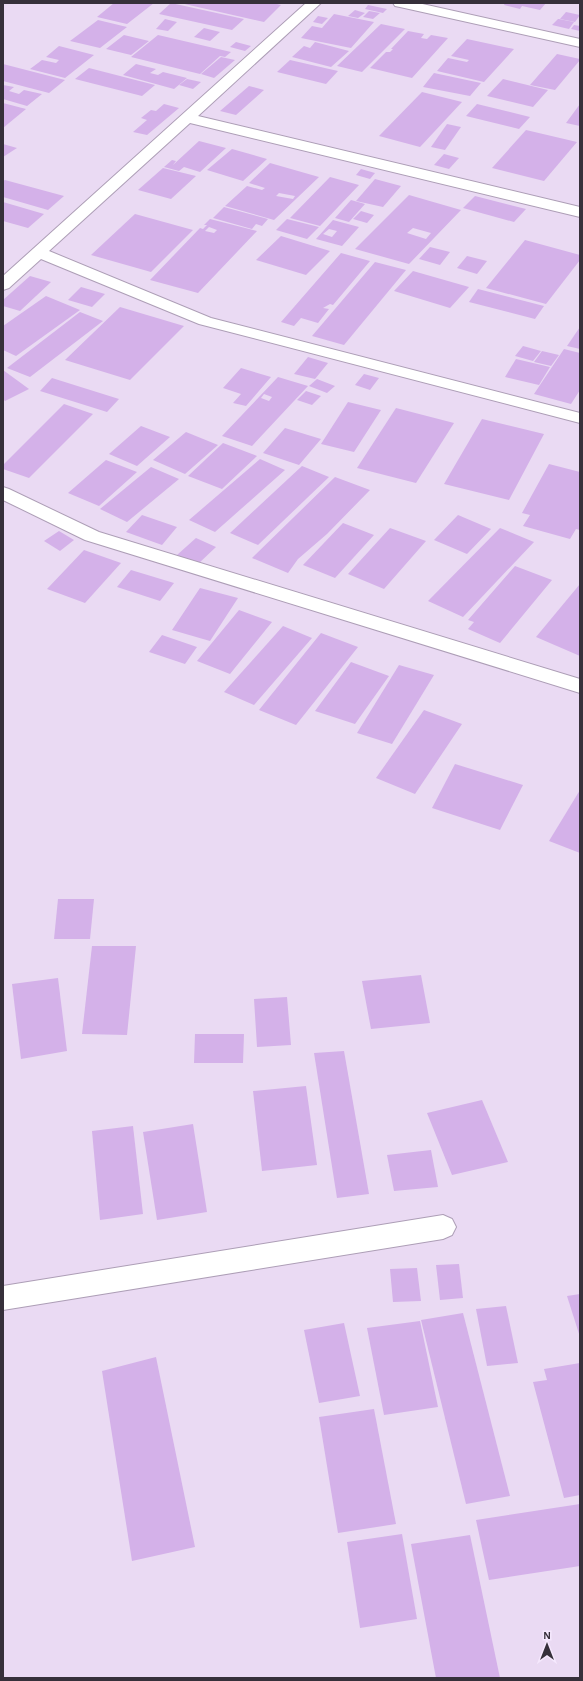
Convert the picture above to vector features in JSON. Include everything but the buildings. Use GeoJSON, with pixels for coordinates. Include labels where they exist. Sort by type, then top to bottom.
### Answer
{"type":"FeatureCollection","features":[{"type":"Feature","properties":{"kind":"street"},"geometry":{"type":"LineString","coordinates":[[3,285],[314,3]]}},
{"type":"Feature","properties":{"kind":"street"},"geometry":{"type":"LineString","coordinates":[[400,3],[580,43]]}},
{"type":"Feature","properties":{"kind":"street"},"geometry":{"type":"LineString","coordinates":[[188,118],[580,212]]}},
{"type":"Feature","properties":{"kind":"street"},"geometry":{"type":"LineString","coordinates":[[40,253],[205,321],[580,418]]}},
{"type":"Feature","properties":{"kind":"street"},"geometry":{"type":"LineString","coordinates":[[3,493],[92,536],[580,686]]}},
{"type":"Feature","properties":{"kind":"street"},"geometry":{"type":"LineString","coordinates":[[3,1298],[444,1227]]}}]}
